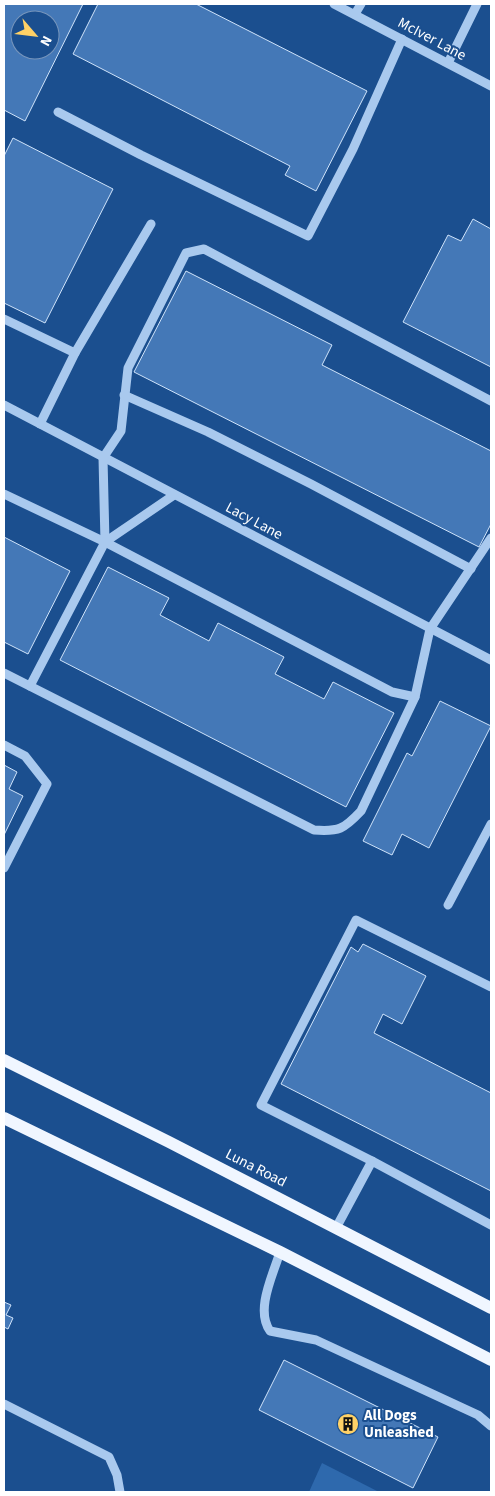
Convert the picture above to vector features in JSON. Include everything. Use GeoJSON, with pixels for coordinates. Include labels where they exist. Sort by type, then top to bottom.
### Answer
{"type":"FeatureCollection","features":[{"type":"Feature","properties":{"kind":"main road","name":"Luna Road"},"geometry":{"type":"LineString","coordinates":[[4,1060],[491,1308]]}},
{"type":"Feature","properties":{"kind":"main road"},"geometry":{"type":"LineString","coordinates":[[4,1118],[280,1252],[491,1360]]}},
{"type":"Feature","properties":{"kind":"street","name":"McIver Lane"},"geometry":{"type":"LineString","coordinates":[[334,4],[491,86]]}},
{"type":"Feature","properties":{"kind":"street"},"geometry":{"type":"LineString","coordinates":[[354,14],[360,4]]}},
{"type":"Feature","properties":{"kind":"street"},"geometry":{"type":"LineString","coordinates":[[448,63],[477,4]]}},
{"type":"Feature","properties":{"kind":"street"},"geometry":{"type":"LineString","coordinates":[[58,112],[308,236],[353,149],[402,39]]}},
{"type":"Feature","properties":{"kind":"street"},"geometry":{"type":"LineString","coordinates":[[40,424],[76,353],[151,224]]}},
{"type":"Feature","properties":{"kind":"street"},"geometry":{"type":"LineString","coordinates":[[105,542],[103,458],[121,431],[128,368],[186,252],[204,249],[491,401]]}},
{"type":"Feature","properties":{"kind":"street"},"geometry":{"type":"LineString","coordinates":[[4,319],[76,353]]}},
{"type":"Feature","properties":{"kind":"street"},"geometry":{"type":"LineString","coordinates":[[124,395],[208,432],[268,462],[471,569]]}},
{"type":"Feature","properties":{"kind":"street","name":"Lacy Lane"},"geometry":{"type":"LineString","coordinates":[[4,405],[491,660]]}},
{"type":"Feature","properties":{"kind":"street"},"geometry":{"type":"LineString","coordinates":[[4,494],[105,542],[392,692],[415,697]]}},
{"type":"Feature","properties":{"kind":"street"},"geometry":{"type":"LineString","coordinates":[[30,686],[105,542],[174,495]]}},
{"type":"Feature","properties":{"kind":"street"},"geometry":{"type":"LineString","coordinates":[[4,673],[314,830],[331,831],[348,825],[361,812],[415,697],[430,629],[491,538]]}},
{"type":"Feature","properties":{"kind":"street"},"geometry":{"type":"LineString","coordinates":[[4,745],[25,756],[47,784],[4,868]]}},
{"type":"Feature","properties":{"kind":"street"},"geometry":{"type":"LineString","coordinates":[[448,905],[491,824]]}},
{"type":"Feature","properties":{"kind":"street"},"geometry":{"type":"LineString","coordinates":[[491,987],[356,920],[261,1105],[491,1225]]}},
{"type":"Feature","properties":{"kind":"street"},"geometry":{"type":"LineString","coordinates":[[336,1228],[372,1162]]}},
{"type":"Feature","properties":{"kind":"street"},"geometry":{"type":"LineString","coordinates":[[280,1252],[263,1308],[266,1325],[270,1332],[316,1340],[478,1415],[491,1426]]}},
{"type":"Feature","properties":{"kind":"street"},"geometry":{"type":"LineString","coordinates":[[4,1404],[109,1456],[117,1475],[120,1492]]}},
{"type":"Feature","properties":{"kind":"shaded area"},"geometry":{"type":"Polygon","coordinates":[[[322,1463],[379,1492],[309,1492],[322,1463]]]}},
{"type":"Feature","properties":{"kind":"building"},"geometry":{"type":"Polygon","coordinates":[[[4,4],[83,4],[60,50],[60,10],[10,10],[10,60],[55,60],[25,121],[4,110],[4,4]]]}},
{"type":"Feature","properties":{"kind":"building"},"geometry":{"type":"Polygon","coordinates":[[[98,4],[196,4],[367,91],[316,191],[285,175],[290,166],[73,54],[98,4]]]}},
{"type":"Feature","properties":{"kind":"building"},"geometry":{"type":"Polygon","coordinates":[[[13,138],[113,189],[45,323],[4,303],[4,156],[13,138]]]}},
{"type":"Feature","properties":{"kind":"building"},"geometry":{"type":"Polygon","coordinates":[[[473,219],[491,229],[491,367],[403,322],[448,235],[461,241],[473,219]]]}},
{"type":"Feature","properties":{"kind":"building"},"geometry":{"type":"Polygon","coordinates":[[[186,271],[332,345],[322,365],[491,451],[491,524],[479,547],[134,372],[186,271]]]}},
{"type":"Feature","properties":{"kind":"building"},"geometry":{"type":"Polygon","coordinates":[[[4,537],[70,571],[28,654],[4,642],[4,537]]]}},
{"type":"Feature","properties":{"kind":"building"},"geometry":{"type":"Polygon","coordinates":[[[108,567],[169,598],[160,615],[209,641],[218,623],[284,657],[275,674],[324,699],[333,682],[394,713],[346,807],[60,660],[108,567]]]}},
{"type":"Feature","properties":{"kind":"building"},"geometry":{"type":"Polygon","coordinates":[[[440,701],[491,726],[429,848],[402,834],[392,855],[363,841],[407,753],[412,756],[440,701]]]}},
{"type":"Feature","properties":{"kind":"building"},"geometry":{"type":"Polygon","coordinates":[[[4,765],[17,772],[9,789],[23,796],[4,835],[4,765]]]}},
{"type":"Feature","properties":{"kind":"building"},"geometry":{"type":"Polygon","coordinates":[[[363,944],[426,976],[402,1024],[383,1014],[374,1033],[491,1093],[491,1191],[281,1084],[351,947],[358,952],[363,944]]]}},
{"type":"Feature","properties":{"kind":"building"},"geometry":{"type":"Polygon","coordinates":[[[4,1302],[11,1305],[6,1315],[13,1318],[8,1329],[4,1327],[4,1302]]]}},
{"type":"Feature","properties":{"kind":"building","name":"All Dogs Unleashed"},"geometry":{"type":"Polygon","coordinates":[[[284,1360],[438,1437],[413,1488],[259,1410],[284,1360]]]}},
{"type":"Feature","properties":{"kind":"place","name":"All Dogs Unleashed"},"geometry":{"type":"Point","coordinates":[348,1424]}}]}
